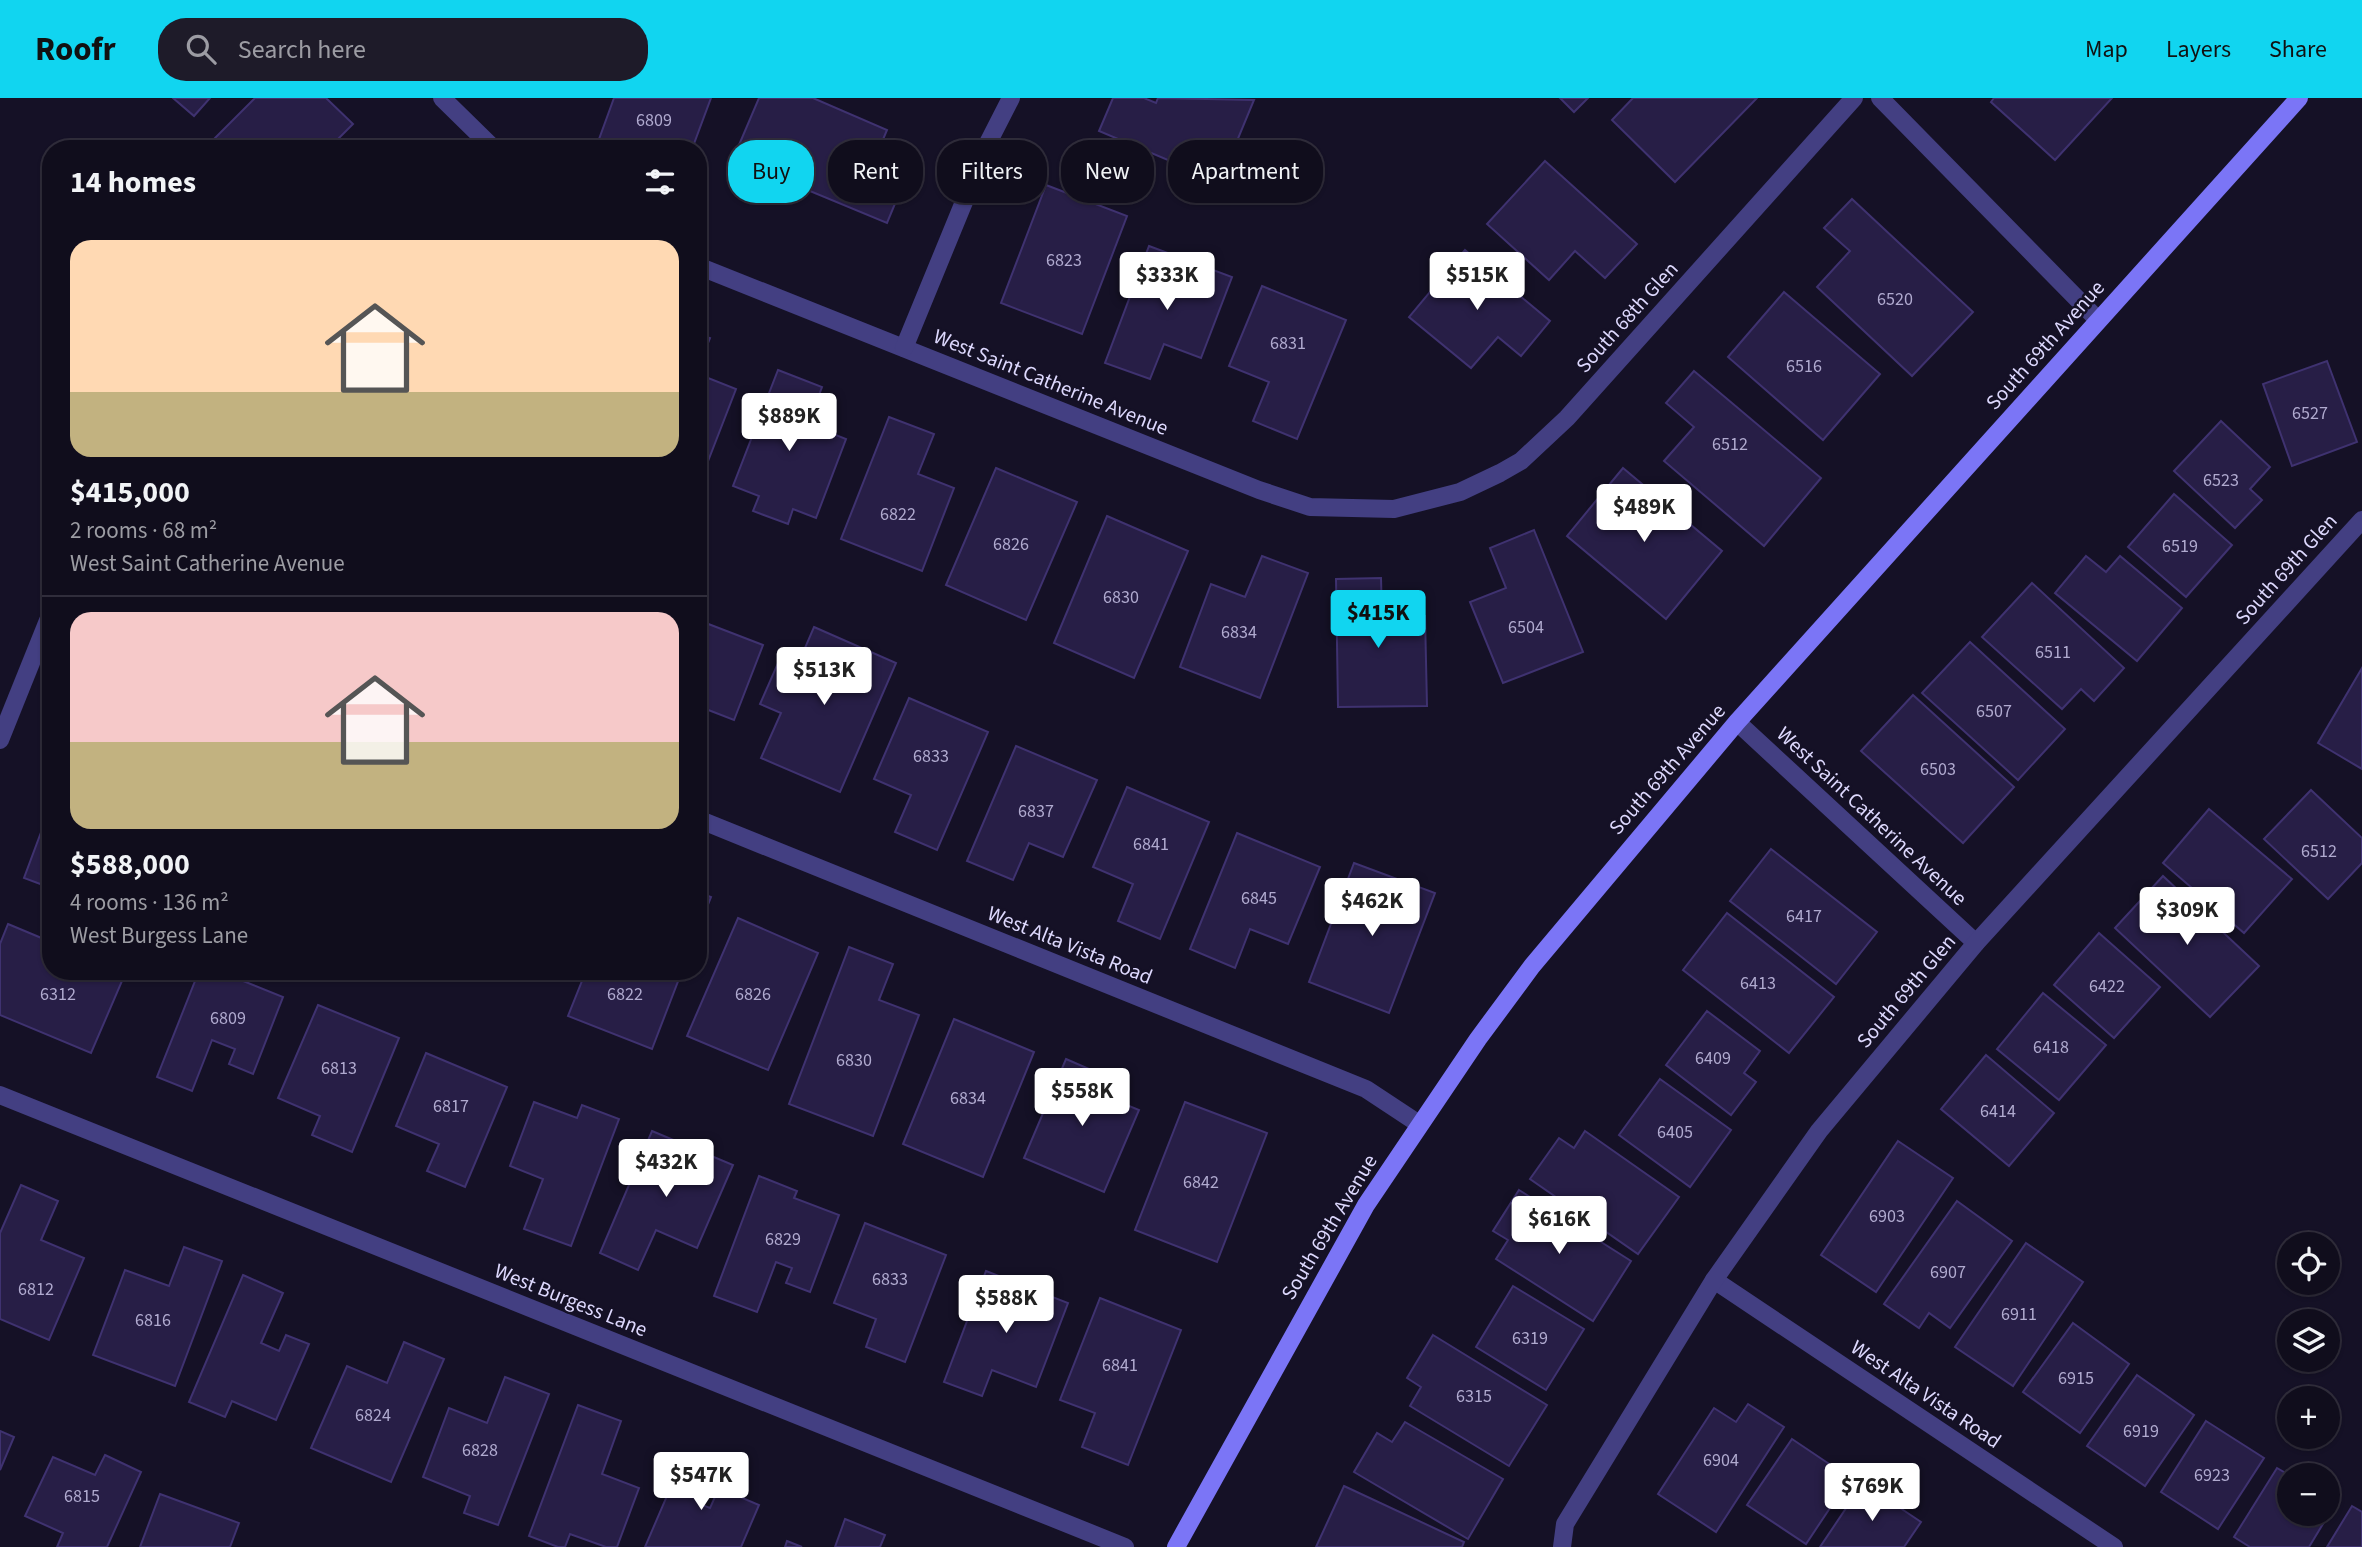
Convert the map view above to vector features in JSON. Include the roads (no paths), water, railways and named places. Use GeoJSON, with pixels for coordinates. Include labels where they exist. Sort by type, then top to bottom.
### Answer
{"type":"FeatureCollection","features":[{"type":"Feature","properties":{"kind":"street"},"geometry":{"type":"LineString","coordinates":[[442,98],[485,140]]}},
{"type":"Feature","properties":{"kind":"street"},"geometry":{"type":"LineString","coordinates":[[904,348],[989,141],[1011,98]]}},
{"type":"Feature","properties":{"kind":"street","name":"South 68th Glen"},"geometry":{"type":"LineString","coordinates":[[1394,509],[1461,492],[1521,461],[1567,418],[1854,98]]}},
{"type":"Feature","properties":{"kind":"street"},"geometry":{"type":"LineString","coordinates":[[1880,98],[2098,320]]}},
{"type":"Feature","properties":{"kind":"street","name":"South 69th Avenue"},"geometry":{"type":"LineString","coordinates":[[1176,1547],[1366,1205],[1419,1124],[1532,966],[1737,722],[2299,98]]}},
{"type":"Feature","properties":{"kind":"street","name":"West Saint Catherine Avenue"},"geometry":{"type":"LineString","coordinates":[[707,270],[1310,508],[1394,509]]}},
{"type":"Feature","properties":{"kind":"street","name":"South 69th Glen"},"geometry":{"type":"LineString","coordinates":[[1562,1547],[1565,1524],[1714,1280],[1819,1131],[1976,943],[2362,520]]}},
{"type":"Feature","properties":{"kind":"street"},"geometry":{"type":"LineString","coordinates":[[0,740],[42,635]]}},
{"type":"Feature","properties":{"kind":"street","name":"West Saint Catherine Avenue"},"geometry":{"type":"LineString","coordinates":[[1737,722],[1976,943]]}},
{"type":"Feature","properties":{"kind":"street","name":"West Alta Vista Road"},"geometry":{"type":"LineString","coordinates":[[707,823],[1366,1089],[1419,1124]]}},
{"type":"Feature","properties":{"kind":"street","name":"West Burgess Lane"},"geometry":{"type":"LineString","coordinates":[[0,1095],[1125,1547]]}},
{"type":"Feature","properties":{"kind":"street","name":"West Alta Vista Road"},"geometry":{"type":"LineString","coordinates":[[1714,1280],[2114,1547]]}}]}
